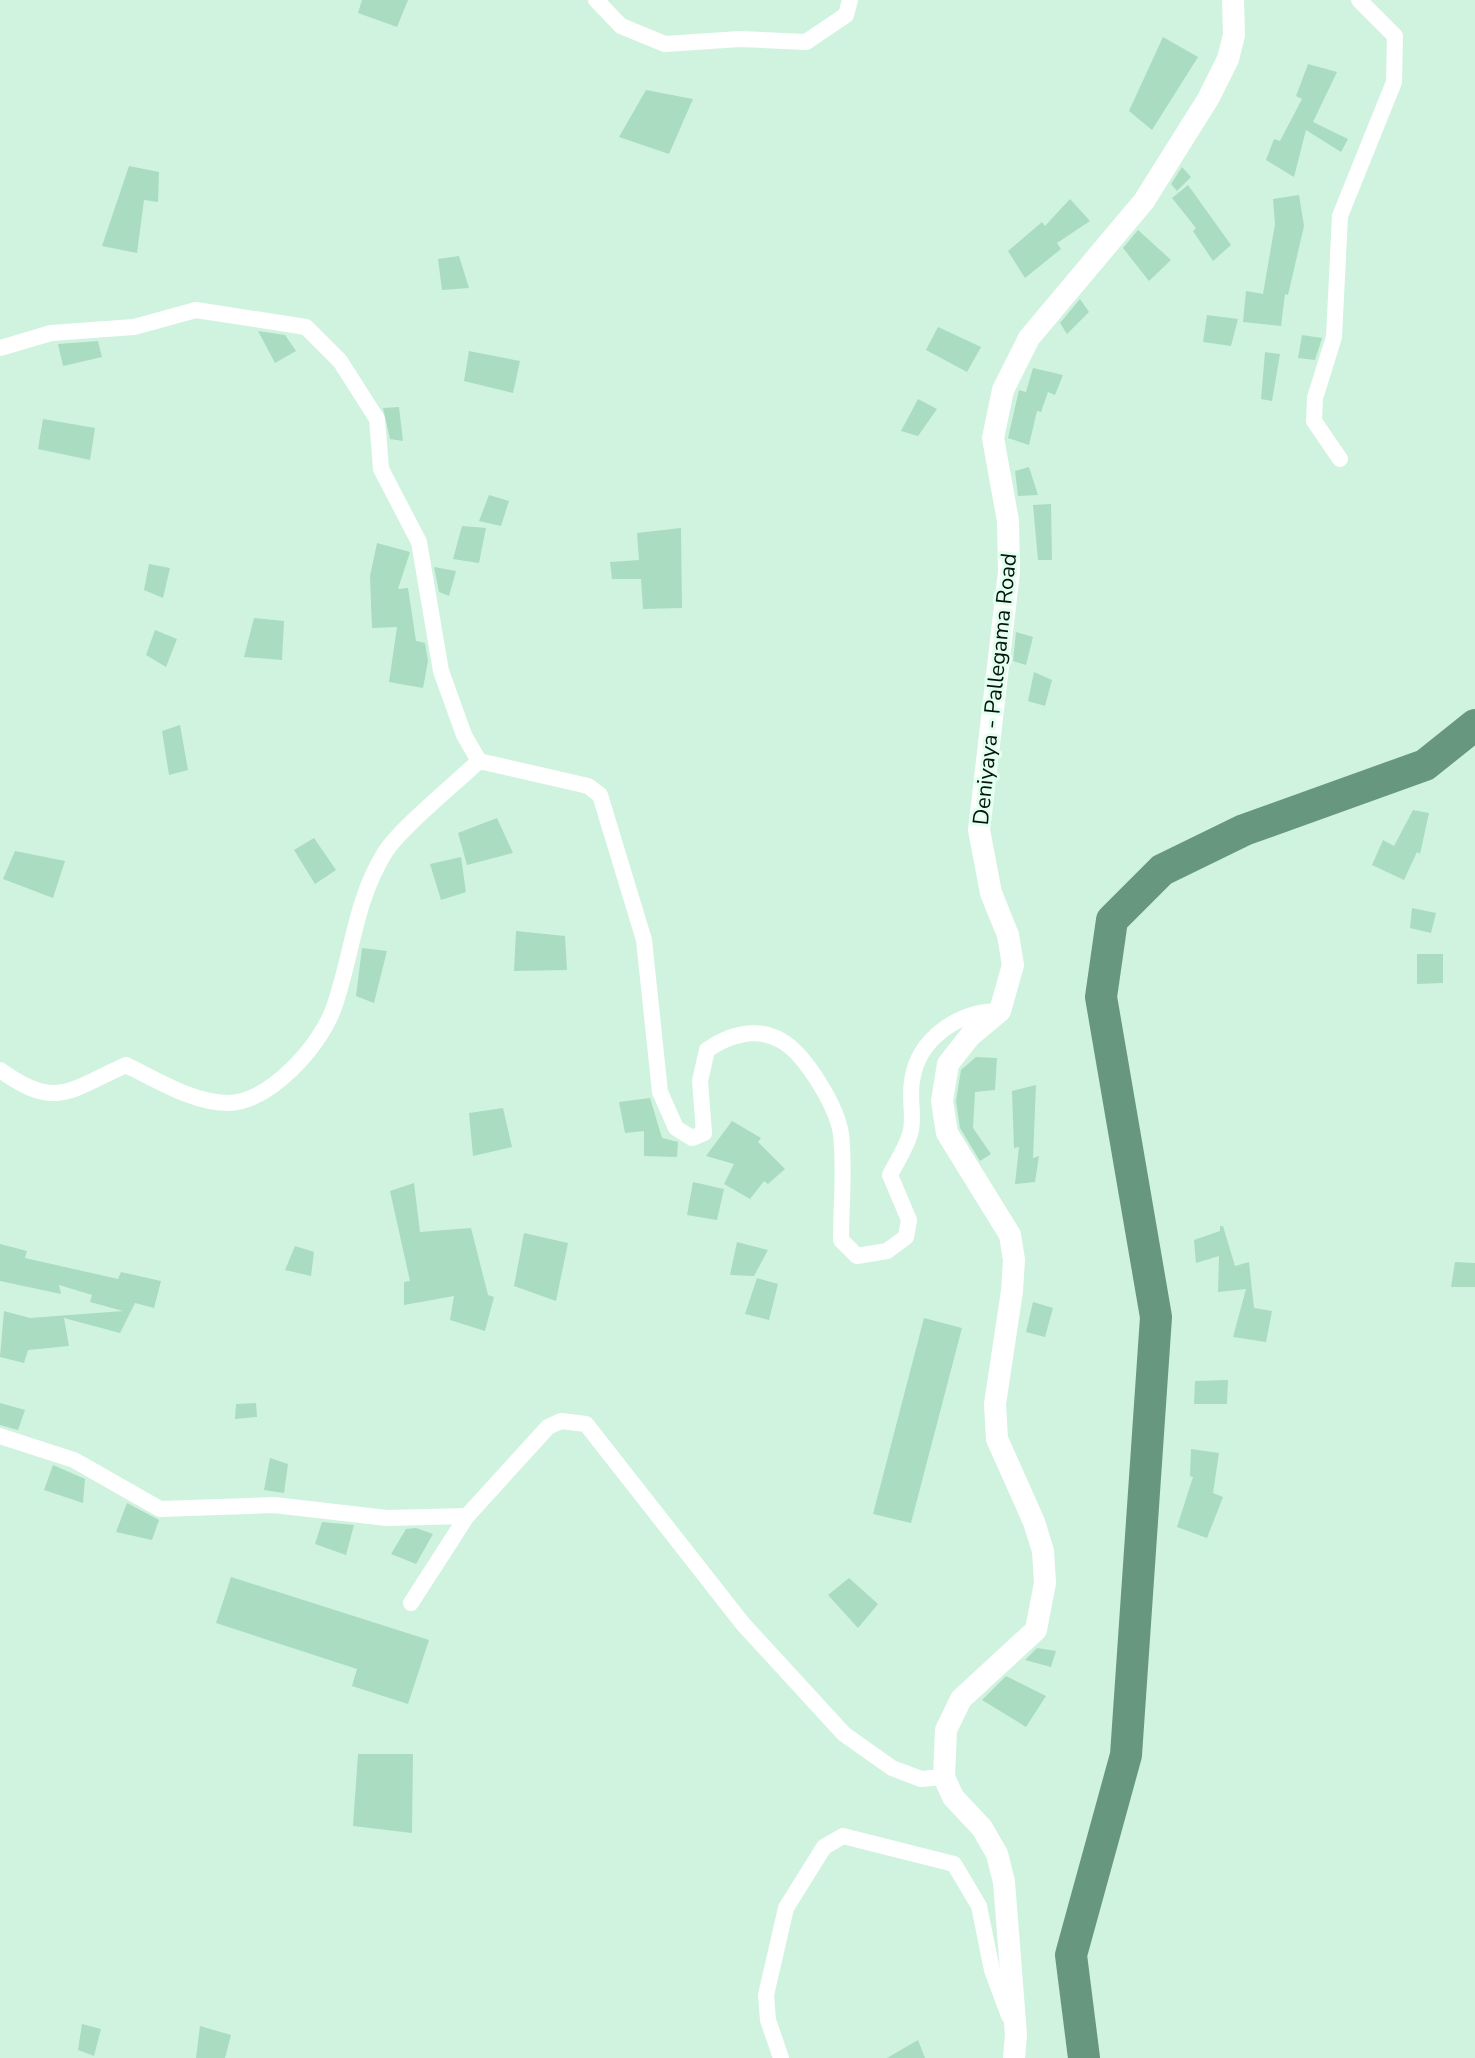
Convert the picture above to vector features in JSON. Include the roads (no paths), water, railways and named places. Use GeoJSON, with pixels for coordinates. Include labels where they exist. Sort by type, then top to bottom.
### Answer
{"type":"FeatureCollection","features":[{"type":"Feature","properties":{"kind":"main road","name":"Deniyaya - Pallegama Road"},"geometry":{"type":"LineString","coordinates":[[1000,1011],[1013,965],[1008,935],[991,893],[979,830],[1009,572],[1008,521],[993,438],[1003,390],[1029,338],[1122,229],[1167,170],[1228,59],[1234,35],[1233,0]]}},
{"type":"Feature","properties":{"kind":"main road"},"geometry":{"type":"LineString","coordinates":[[1000,1011],[970,1036],[948,1064],[942,1101],[947,1133],[1010,1235],[1014,1260],[995,1404],[997,1439],[1034,1522],[1043,1551],[1045,1583],[1036,1630],[961,1699],[946,1730],[944,1777],[953,1797],[982,1828],[997,1854],[1004,1882],[1016,2035],[1014,2058]]}},
{"type":"Feature","properties":{"kind":"street"},"geometry":{"type":"LineString","coordinates":[[596,0],[621,26],[665,44],[740,39],[806,42],[846,15],[850,0]]}},
{"type":"Feature","properties":{"kind":"street"},"geometry":{"type":"LineString","coordinates":[[1340,459],[1314,421],[1315,398],[1334,337],[1340,216],[1394,82],[1395,36],[1359,0]]}},
{"type":"Feature","properties":{"kind":"street"},"geometry":{"type":"LineString","coordinates":[[0,348],[51,333],[134,327],[196,310],[306,327],[340,361],[377,419],[381,469],[419,542],[441,671],[464,735],[479,761],[588,786],[600,795],[644,940],[660,1092],[676,1128],[692,1138],[704,1133],[700,1081],[707,1050],[725,1037],[751,1033],[782,1041],[820,1083],[841,1132],[841,1240],[857,1256],[887,1251],[906,1237],[909,1220],[890,1175],[911,1131],[912,1080],[920,1052],[944,1028],[977,1011],[1000,1011]]}},
{"type":"Feature","properties":{"kind":"street"},"geometry":{"type":"LineString","coordinates":[[0,1070],[29,1091],[59,1095],[126,1065],[200,1099],[230,1103],[275,1086],[307,1052],[332,1012],[361,902],[385,852],[479,761]]}},
{"type":"Feature","properties":{"kind":"street"},"geometry":{"type":"LineString","coordinates":[[411,1603],[467,1516],[548,1427],[561,1421],[586,1424],[743,1624],[844,1734],[892,1768],[921,1779],[944,1777]]}},
{"type":"Feature","properties":{"kind":"street"},"geometry":{"type":"LineString","coordinates":[[0,1436],[74,1460],[160,1509],[274,1505],[387,1518],[467,1516]]}},
{"type":"Feature","properties":{"kind":"street"},"geometry":{"type":"LineString","coordinates":[[781,2058],[768,2020],[766,1995],[786,1908],[824,1847],[843,1836],[954,1864],[979,1906],[992,1970],[1016,2035]]}},
{"type":"Feature","properties":{"kind":"waterway"},"geometry":{"type":"LineString","coordinates":[[1084,2058],[1071,1955],[1126,1755],[1156,1317],[1101,997],[1112,920],[1162,870],[1244,830],[1425,765],[1475,725]]}}]}
